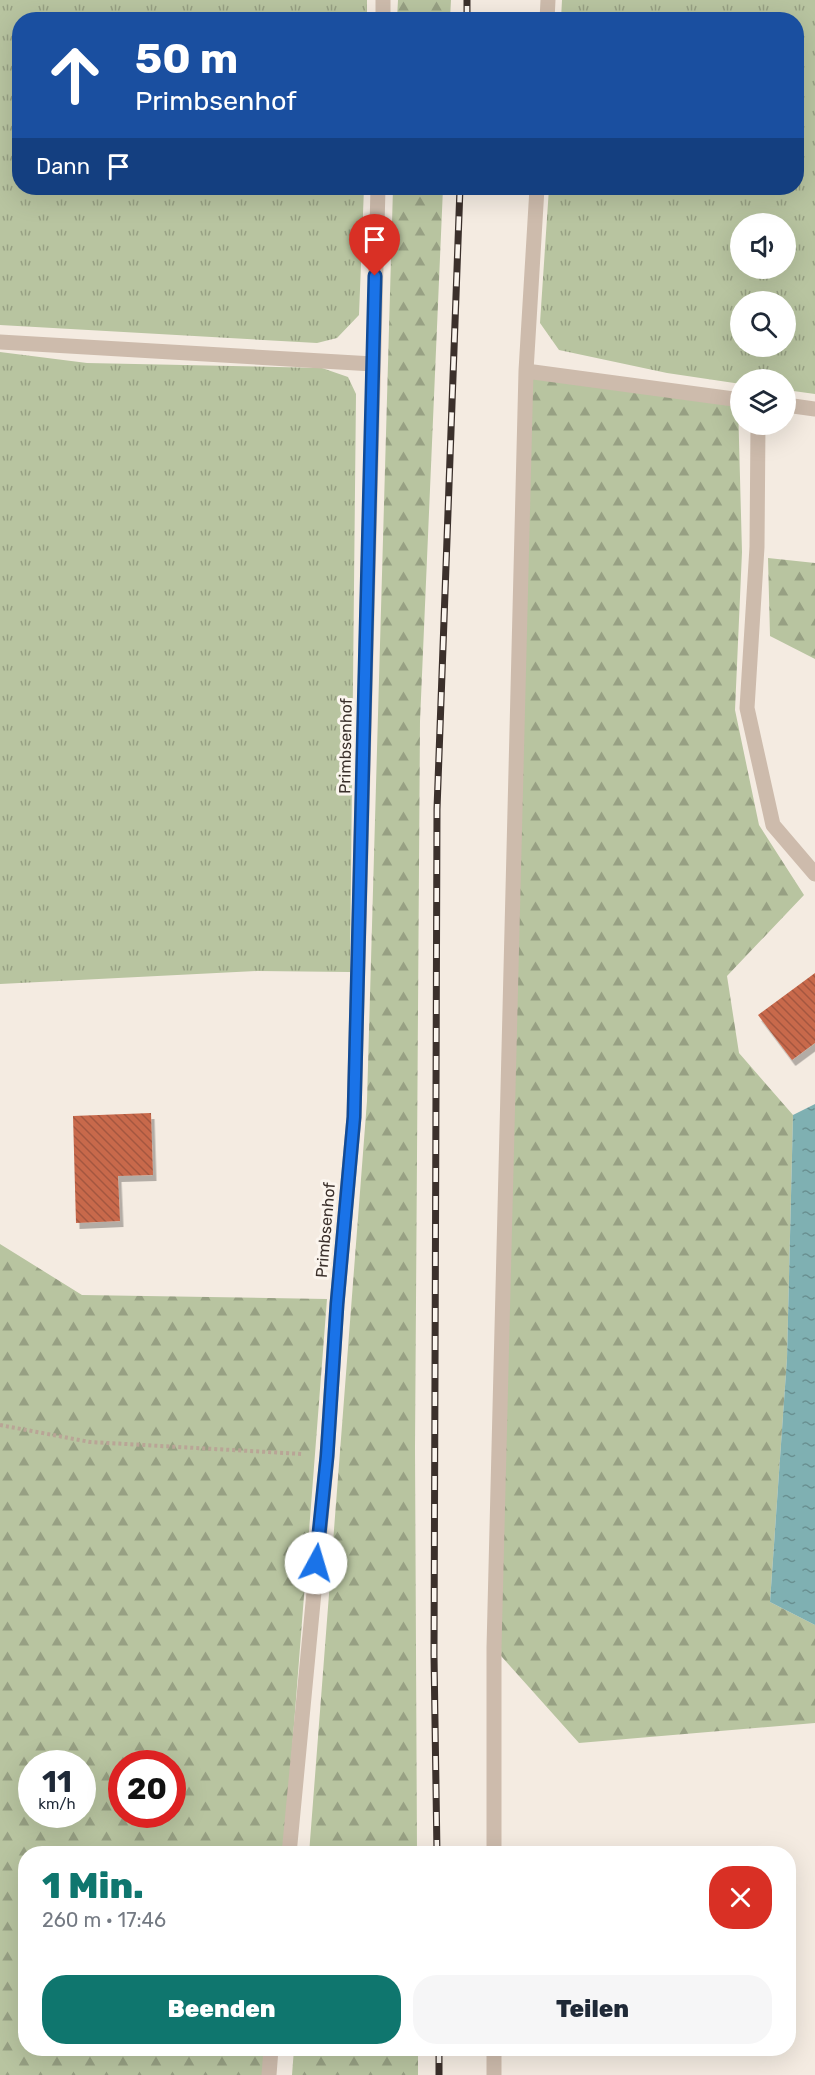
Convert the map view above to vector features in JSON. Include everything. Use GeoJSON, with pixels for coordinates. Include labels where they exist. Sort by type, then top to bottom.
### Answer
{"type":"FeatureCollection","features":[{"type":"Feature","properties":{"kind":"lane","name":"Primbsenhof"},"geometry":{"type":"LineString","coordinates":[[290,1846],[327,1456],[337,1304],[354,1117],[378,195]]}},
{"type":"Feature","properties":{"kind":"lane"},"geometry":{"type":"LineString","coordinates":[[494,1846],[494,1648],[526,370],[537,195]]}},
{"type":"Feature","properties":{"kind":"lane"},"geometry":{"type":"LineString","coordinates":[[0,342],[373,364]]}},
{"type":"Feature","properties":{"kind":"lane"},"geometry":{"type":"LineString","coordinates":[[526,370],[730,398]]}},
{"type":"Feature","properties":{"kind":"lane"},"geometry":{"type":"LineString","coordinates":[[796,406],[815,409]]}},
{"type":"Feature","properties":{"kind":"lane"},"geometry":{"type":"LineString","coordinates":[[758,435],[757,547],[747,708],[773,825],[815,874]]}},
{"type":"Feature","properties":{"kind":"lane"},"geometry":{"type":"LineString","coordinates":[[269,2075],[270,2056]]}},
{"type":"Feature","properties":{"kind":"lane"},"geometry":{"type":"LineString","coordinates":[[494,2056],[494,2075]]}},
{"type":"Feature","properties":{"kind":"path"},"geometry":{"type":"LineString","coordinates":[[0,1425],[90,1442],[327,1456]]}},
{"type":"Feature","properties":{"kind":"green space"},"geometry":{"type":"Polygon","coordinates":[[[0,0],[367,0],[367,12],[12,12],[12,195],[364,195],[359,315],[337,338],[317,343],[0,325],[0,0]]]}},
{"type":"Feature","properties":{"kind":"green space"},"geometry":{"type":"Polygon","coordinates":[[[398,0],[451,0],[450,12],[397,12],[398,0]]]}},
{"type":"Feature","properties":{"kind":"green space"},"geometry":{"type":"Polygon","coordinates":[[[562,0],[815,0],[815,394],[796,391],[796,369],[730,369],[730,382],[667,373],[559,350],[540,323],[549,195],[804,195],[804,12],[561,12],[562,0]]]}},
{"type":"Feature","properties":{"kind":"green space"},"geometry":{"type":"Polygon","coordinates":[[[393,195],[443,195],[420,721],[415,1447],[417,1846],[310,1846],[367,1101],[393,195]]]}},
{"type":"Feature","properties":{"kind":"green space"},"geometry":{"type":"Polygon","coordinates":[[[0,352],[87,363],[322,368],[348,377],[356,394],[350,972],[257,971],[0,984],[0,352]]]}},
{"type":"Feature","properties":{"kind":"green space"},"geometry":{"type":"Polygon","coordinates":[[[526,371],[730,402],[730,435],[739,435],[742,552],[735,710],[759,825],[804,895],[727,976],[739,1053],[793,1115],[787,1358],[770,1602],[815,1625],[815,1723],[579,1743],[494,1648],[526,371]]]}},
{"type":"Feature","properties":{"kind":"green space"},"geometry":{"type":"Polygon","coordinates":[[[768,558],[815,563],[815,659],[770,636],[768,558]]]}},
{"type":"Feature","properties":{"kind":"green space"},"geometry":{"type":"Polygon","coordinates":[[[0,1244],[82,1295],[327,1299],[285,1846],[18,1846],[18,2056],[267,2056],[266,2075],[0,2075],[0,1244]]]}},
{"type":"Feature","properties":{"kind":"green space"},"geometry":{"type":"Polygon","coordinates":[[[293,2056],[418,2056],[418,2075],[292,2075],[293,2056]]]}},
{"type":"Feature","properties":{"kind":"water"},"geometry":{"type":"Polygon","coordinates":[[[815,1104],[815,1625],[770,1602],[787,1358],[793,1115],[815,1104]]]}},
{"type":"Feature","properties":{"kind":"building"},"geometry":{"type":"Polygon","coordinates":[[[815,973],[815,1043],[792,1060],[758,1015],[815,973]]]}},
{"type":"Feature","properties":{"kind":"building"},"geometry":{"type":"Polygon","coordinates":[[[151,1113],[153,1175],[118,1176],[120,1221],[76,1223],[73,1116],[151,1113]]]}},
{"type":"Feature","properties":{"kind":"railway"},"geometry":{"type":"LineString","coordinates":[[467,0],[467,12]]}},
{"type":"Feature","properties":{"kind":"railway"},"geometry":{"type":"LineString","coordinates":[[437,1846],[434,1655],[437,809],[460,195]]}},
{"type":"Feature","properties":{"kind":"railway"},"geometry":{"type":"LineString","coordinates":[[439,2056],[439,2075]]}},
{"type":"Feature","properties":{"kind":"route"},"geometry":{"type":"LineString","coordinates":[[316,1563],[327,1456],[337,1304],[354,1117],[375,276]]}}]}
